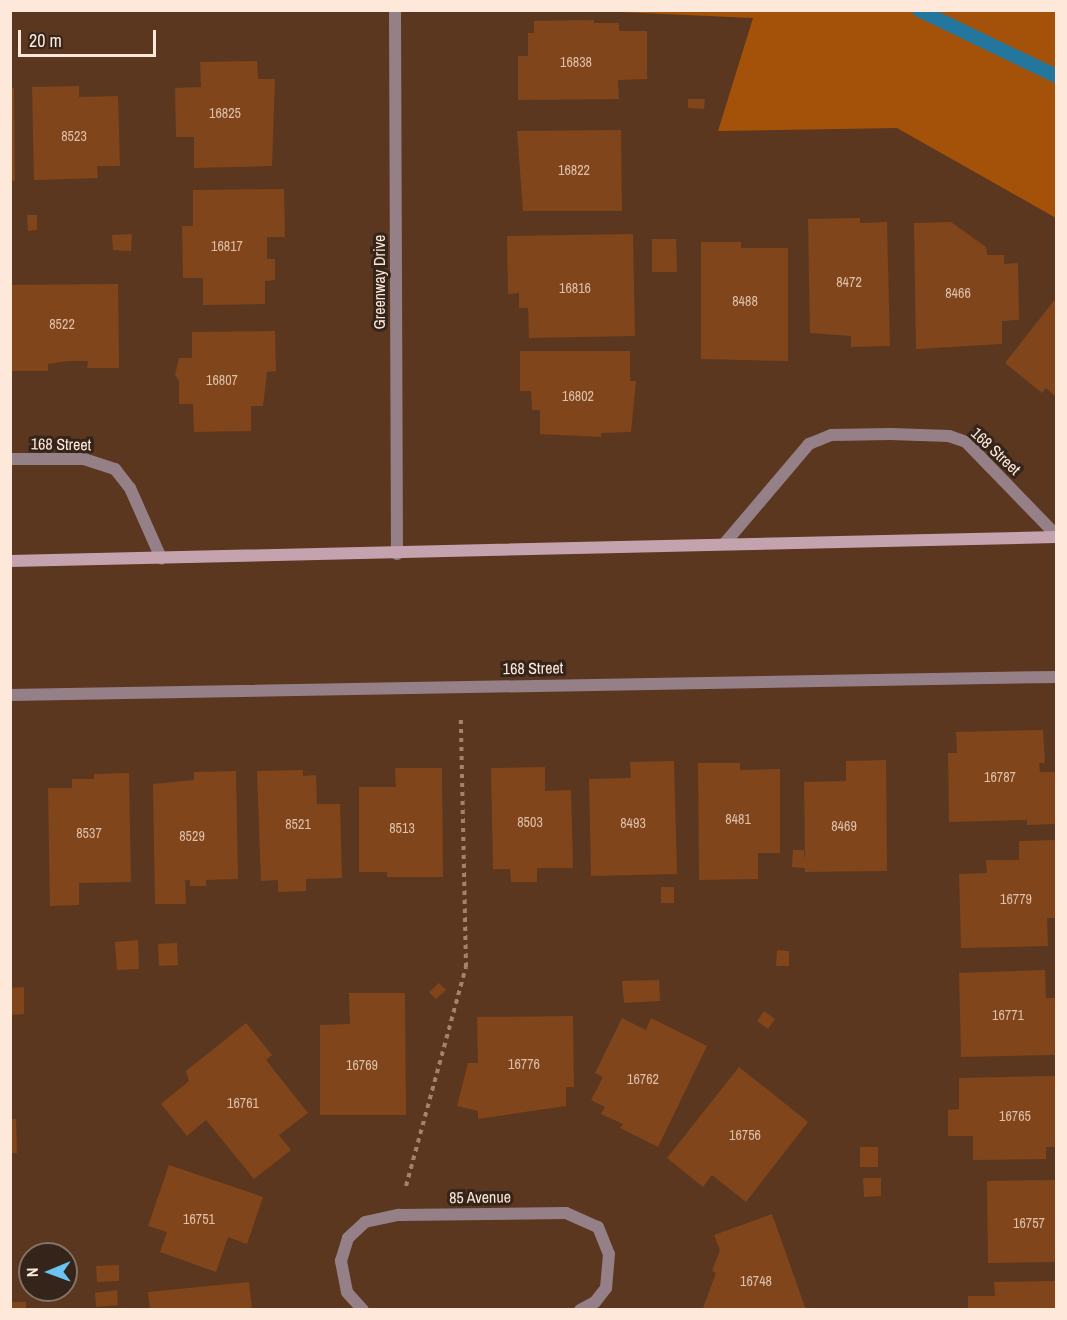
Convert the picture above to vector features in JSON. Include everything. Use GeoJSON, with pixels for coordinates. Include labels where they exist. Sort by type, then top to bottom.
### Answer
{"type":"FeatureCollection","features":[{"type":"Feature","properties":{"kind":"main road","name":"168 Street"},"geometry":{"type":"LineString","coordinates":[[10,561],[397,554],[725,543],[1056,536]]}},
{"type":"Feature","properties":{"kind":"street","name":"Greenway Drive"},"geometry":{"type":"LineString","coordinates":[[395,10],[397,554]]}},
{"type":"Feature","properties":{"kind":"street","name":"168 Street"},"geometry":{"type":"LineString","coordinates":[[725,543],[809,444],[831,435],[871,434],[958,438],[1056,536]]}},
{"type":"Feature","properties":{"kind":"street","name":"168 Street"},"geometry":{"type":"LineString","coordinates":[[10,459],[84,459],[115,469],[130,488],[161,558]]}},
{"type":"Feature","properties":{"kind":"street","name":"168 Street"},"geometry":{"type":"LineString","coordinates":[[10,695],[1056,677]]}},
{"type":"Feature","properties":{"kind":"street","name":"85 Avenue"},"geometry":{"type":"LineString","coordinates":[[363,1310],[347,1293],[341,1261],[348,1238],[365,1222],[399,1215],[566,1213],[598,1227],[609,1254],[606,1288],[595,1302],[580,1310]]}},
{"type":"Feature","properties":{"kind":"path"},"geometry":{"type":"LineString","coordinates":[[406,1187],[466,967],[461,720]]}},
{"type":"Feature","properties":{"kind":"shaded area"},"geometry":{"type":"Polygon","coordinates":[[[599,11],[1056,11],[1056,218],[897,128],[718,131],[753,18],[599,11]]]}},
{"type":"Feature","properties":{"kind":"building"},"geometry":{"type":"Polygon","coordinates":[[[594,20],[594,23],[619,23],[619,31],[647,31],[647,79],[618,80],[619,99],[518,100],[518,56],[528,56],[528,33],[534,33],[534,21],[594,20]]]}},
{"type":"Feature","properties":{"kind":"building"},"geometry":{"type":"Polygon","coordinates":[[[257,61],[258,79],[275,79],[272,166],[194,168],[194,137],[176,137],[175,88],[201,87],[200,62],[257,61]]]}},
{"type":"Feature","properties":{"kind":"building"},"geometry":{"type":"Polygon","coordinates":[[[79,86],[79,97],[118,96],[120,166],[97,166],[98,178],[34,180],[32,87],[79,86]]]}},
{"type":"Feature","properties":{"kind":"building"},"geometry":{"type":"Polygon","coordinates":[[[10,88],[14,88],[15,181],[10,181],[10,88]]]}},
{"type":"Feature","properties":{"kind":"building"},"geometry":{"type":"Polygon","coordinates":[[[688,99],[705,99],[704,109],[688,108],[688,99]]]}},
{"type":"Feature","properties":{"kind":"building"},"geometry":{"type":"Polygon","coordinates":[[[621,130],[622,211],[523,211],[517,131],[621,130]]]}},
{"type":"Feature","properties":{"kind":"building"},"geometry":{"type":"Polygon","coordinates":[[[284,189],[285,237],[267,237],[267,259],[275,259],[275,280],[265,281],[265,304],[203,305],[203,278],[183,278],[182,226],[193,226],[193,190],[284,189]]]}},
{"type":"Feature","properties":{"kind":"building"},"geometry":{"type":"Polygon","coordinates":[[[27,215],[37,215],[37,230],[28,231],[27,215]]]}},
{"type":"Feature","properties":{"kind":"building"},"geometry":{"type":"Polygon","coordinates":[[[860,218],[860,223],[887,222],[890,346],[851,347],[851,336],[810,333],[808,219],[860,218]]]}},
{"type":"Feature","properties":{"kind":"building"},"geometry":{"type":"Polygon","coordinates":[[[951,222],[986,247],[987,255],[1004,255],[1004,264],[1018,263],[1019,320],[1002,321],[1002,344],[916,349],[914,223],[951,222]]]}},
{"type":"Feature","properties":{"kind":"building"},"geometry":{"type":"Polygon","coordinates":[[[132,234],[131,251],[113,250],[112,235],[132,234]]]}},
{"type":"Feature","properties":{"kind":"building"},"geometry":{"type":"Polygon","coordinates":[[[633,234],[635,336],[529,338],[528,308],[519,308],[519,293],[508,294],[507,236],[633,234]]]}},
{"type":"Feature","properties":{"kind":"building"},"geometry":{"type":"Polygon","coordinates":[[[652,239],[676,239],[677,272],[652,272],[652,239]]]}},
{"type":"Feature","properties":{"kind":"building"},"geometry":{"type":"Polygon","coordinates":[[[701,242],[741,242],[741,248],[788,248],[788,361],[701,359],[701,242]]]}},
{"type":"Feature","properties":{"kind":"building"},"geometry":{"type":"Polygon","coordinates":[[[118,284],[119,368],[87,368],[88,361],[68,361],[48,364],[48,371],[10,371],[10,285],[118,284]]]}},
{"type":"Feature","properties":{"kind":"building"},"geometry":{"type":"Polygon","coordinates":[[[1056,298],[1056,397],[1046,388],[1042,393],[1005,363],[1056,298]]]}},
{"type":"Feature","properties":{"kind":"building"},"geometry":{"type":"Polygon","coordinates":[[[275,331],[276,371],[267,372],[263,406],[251,406],[251,431],[194,432],[193,404],[179,404],[179,381],[175,375],[179,358],[192,358],[192,332],[275,331]]]}},
{"type":"Feature","properties":{"kind":"building"},"geometry":{"type":"Polygon","coordinates":[[[520,351],[630,351],[630,381],[636,381],[631,432],[601,433],[601,437],[540,434],[540,410],[532,410],[531,391],[520,391],[520,351]]]}},
{"type":"Feature","properties":{"kind":"building"},"geometry":{"type":"Polygon","coordinates":[[[1043,730],[1045,763],[1039,763],[1040,772],[1056,772],[1056,824],[1027,825],[1027,820],[949,822],[948,753],[957,753],[956,732],[1043,730]]]}},
{"type":"Feature","properties":{"kind":"building"},"geometry":{"type":"Polygon","coordinates":[[[886,760],[887,871],[805,872],[805,868],[792,867],[793,850],[804,850],[805,863],[804,782],[846,781],[846,761],[886,760]]]}},
{"type":"Feature","properties":{"kind":"building"},"geometry":{"type":"Polygon","coordinates":[[[674,761],[677,874],[591,876],[589,779],[631,778],[630,762],[674,761]]]}},
{"type":"Feature","properties":{"kind":"building"},"geometry":{"type":"Polygon","coordinates":[[[698,763],[740,763],[740,770],[780,769],[780,853],[758,853],[758,879],[699,880],[698,763]]]}},
{"type":"Feature","properties":{"kind":"building"},"geometry":{"type":"Polygon","coordinates":[[[545,767],[545,791],[571,790],[573,868],[537,868],[537,882],[511,882],[510,869],[493,869],[491,768],[545,767]]]}},
{"type":"Feature","properties":{"kind":"building"},"geometry":{"type":"Polygon","coordinates":[[[395,768],[442,768],[443,877],[387,877],[387,872],[359,872],[359,787],[396,787],[395,768]]]}},
{"type":"Feature","properties":{"kind":"building"},"geometry":{"type":"Polygon","coordinates":[[[303,770],[303,776],[316,775],[317,804],[340,804],[342,878],[306,879],[306,891],[278,892],[278,880],[261,881],[257,771],[303,770]]]}},
{"type":"Feature","properties":{"kind":"building"},"geometry":{"type":"Polygon","coordinates":[[[236,771],[238,879],[206,880],[206,886],[190,886],[190,880],[185,880],[186,904],[155,904],[153,784],[194,780],[194,772],[236,771]]]}},
{"type":"Feature","properties":{"kind":"building"},"geometry":{"type":"Polygon","coordinates":[[[129,773],[131,882],[79,883],[79,905],[50,906],[48,788],[72,788],[72,779],[94,779],[94,774],[129,773]]]}},
{"type":"Feature","properties":{"kind":"building"},"geometry":{"type":"Polygon","coordinates":[[[1056,840],[1056,907],[1055,918],[1047,918],[1048,946],[961,948],[959,874],[987,873],[986,860],[1019,860],[1019,841],[1056,840]]]}},
{"type":"Feature","properties":{"kind":"building"},"geometry":{"type":"Polygon","coordinates":[[[661,887],[674,887],[674,903],[661,903],[661,887]]]}},
{"type":"Feature","properties":{"kind":"building"},"geometry":{"type":"Polygon","coordinates":[[[138,940],[139,969],[117,970],[115,942],[138,940]]]}},
{"type":"Feature","properties":{"kind":"building"},"geometry":{"type":"Polygon","coordinates":[[[177,943],[178,965],[159,966],[158,944],[177,943]]]}},
{"type":"Feature","properties":{"kind":"building"},"geometry":{"type":"Polygon","coordinates":[[[777,950],[789,951],[789,966],[776,966],[777,950]]]}},
{"type":"Feature","properties":{"kind":"building"},"geometry":{"type":"Polygon","coordinates":[[[1045,970],[1046,998],[1056,998],[1056,1055],[961,1057],[959,973],[1045,970]]]}},
{"type":"Feature","properties":{"kind":"building"},"geometry":{"type":"Polygon","coordinates":[[[659,980],[660,1001],[624,1003],[622,981],[659,980]]]}},
{"type":"Feature","properties":{"kind":"building"},"geometry":{"type":"Polygon","coordinates":[[[439,983],[446,990],[436,999],[429,992],[439,983]]]}},
{"type":"Feature","properties":{"kind":"building"},"geometry":{"type":"Polygon","coordinates":[[[24,987],[24,1014],[10,1015],[10,988],[24,987]]]}},
{"type":"Feature","properties":{"kind":"building"},"geometry":{"type":"Polygon","coordinates":[[[349,993],[405,993],[406,1115],[320,1115],[320,1025],[350,1024],[349,993]]]}},
{"type":"Feature","properties":{"kind":"building"},"geometry":{"type":"Polygon","coordinates":[[[764,1011],[775,1019],[768,1029],[757,1021],[764,1011]]]}},
{"type":"Feature","properties":{"kind":"building"},"geometry":{"type":"Polygon","coordinates":[[[573,1016],[574,1087],[566,1087],[566,1106],[478,1119],[478,1111],[457,1106],[468,1063],[478,1063],[477,1017],[573,1016]]]}},
{"type":"Feature","properties":{"kind":"building"},"geometry":{"type":"Polygon","coordinates":[[[622,1018],[646,1030],[651,1018],[707,1046],[658,1147],[620,1128],[623,1124],[601,1114],[605,1107],[591,1100],[603,1077],[595,1073],[622,1018]]]}},
{"type":"Feature","properties":{"kind":"building"},"geometry":{"type":"Polygon","coordinates":[[[246,1023],[272,1055],[266,1060],[308,1113],[279,1135],[291,1150],[254,1179],[206,1120],[187,1136],[161,1104],[189,1081],[186,1071],[246,1023]]]}},
{"type":"Feature","properties":{"kind":"building"},"geometry":{"type":"Polygon","coordinates":[[[739,1067],[808,1122],[746,1202],[712,1175],[703,1187],[667,1158],[739,1067]]]}},
{"type":"Feature","properties":{"kind":"building"},"geometry":{"type":"Polygon","coordinates":[[[1056,1076],[1055,1147],[1046,1147],[1046,1159],[973,1160],[973,1136],[948,1136],[948,1110],[959,1109],[959,1078],[1056,1076]]]}},
{"type":"Feature","properties":{"kind":"building"},"geometry":{"type":"Polygon","coordinates":[[[10,1119],[16,1119],[17,1153],[10,1153],[10,1119]]]}},
{"type":"Feature","properties":{"kind":"building"},"geometry":{"type":"Polygon","coordinates":[[[860,1147],[878,1147],[878,1167],[860,1167],[860,1147]]]}},
{"type":"Feature","properties":{"kind":"building"},"geometry":{"type":"Polygon","coordinates":[[[169,1165],[263,1197],[247,1244],[228,1237],[216,1272],[160,1252],[167,1232],[148,1226],[169,1165]]]}},
{"type":"Feature","properties":{"kind":"building"},"geometry":{"type":"Polygon","coordinates":[[[863,1178],[881,1178],[881,1196],[864,1197],[863,1178]]]}},
{"type":"Feature","properties":{"kind":"building"},"geometry":{"type":"Polygon","coordinates":[[[1056,1180],[1056,1262],[988,1263],[987,1181],[1056,1180]]]}},
{"type":"Feature","properties":{"kind":"building"},"geometry":{"type":"Polygon","coordinates":[[[772,1214],[806,1310],[703,1308],[716,1273],[712,1271],[720,1250],[714,1235],[772,1214]]]}},
{"type":"Feature","properties":{"kind":"building"},"geometry":{"type":"Polygon","coordinates":[[[119,1265],[119,1281],[97,1282],[96,1266],[119,1265]]]}},
{"type":"Feature","properties":{"kind":"building"},"geometry":{"type":"Polygon","coordinates":[[[1056,1281],[1056,1310],[968,1310],[968,1296],[995,1296],[994,1282],[1056,1281]]]}},
{"type":"Feature","properties":{"kind":"building"},"geometry":{"type":"Polygon","coordinates":[[[249,1282],[252,1310],[150,1310],[148,1292],[249,1282]]]}},
{"type":"Feature","properties":{"kind":"building"},"geometry":{"type":"Polygon","coordinates":[[[117,1290],[118,1305],[96,1307],[95,1293],[117,1290]]]}},
{"type":"Feature","properties":{"kind":"building"},"geometry":{"type":"Polygon","coordinates":[[[10,1302],[26,1302],[26,1310],[10,1310],[10,1302]]]}},
{"type":"Feature","properties":{"kind":"waterway"},"geometry":{"type":"LineString","coordinates":[[919,10],[1056,76]]}}]}
